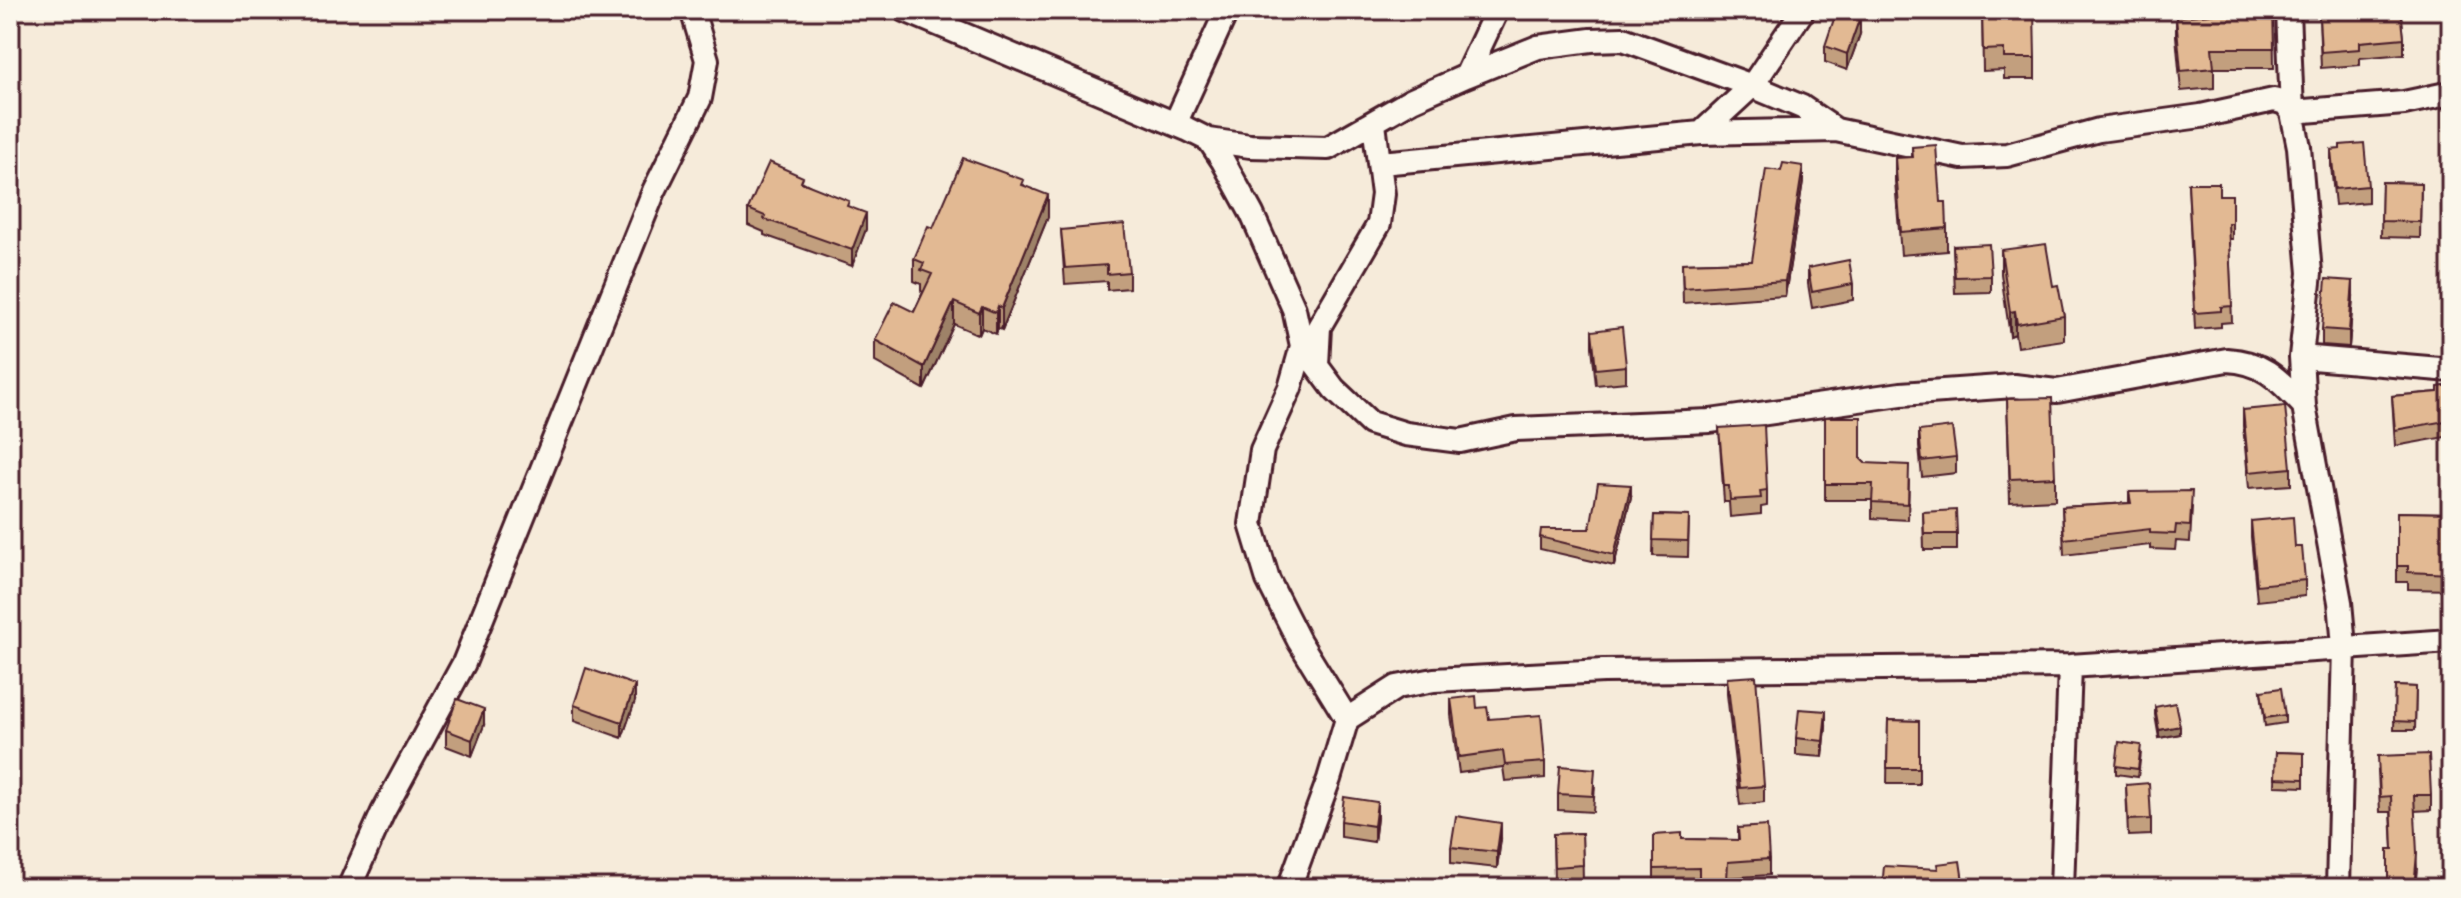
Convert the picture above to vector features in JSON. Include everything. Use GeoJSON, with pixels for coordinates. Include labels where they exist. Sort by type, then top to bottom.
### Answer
{"type":"FeatureCollection","features":[{"type":"Feature","properties":{"kind":"street"},"geometry":{"type":"LineString","coordinates":[[349,888],[383,812],[464,663],[654,191],[700,98],[707,60],[692,10]]}},
{"type":"Feature","properties":{"kind":"street"},"geometry":{"type":"LineString","coordinates":[[905,10],[940,17],[1209,140],[1250,146],[1328,148],[1412,100],[1538,47],[1623,39],[1802,107],[1836,130]]}},
{"type":"Feature","properties":{"kind":"street"},"geometry":{"type":"LineString","coordinates":[[1175,124],[1227,10]]}},
{"type":"Feature","properties":{"kind":"street"},"geometry":{"type":"LineString","coordinates":[[1466,76],[1497,10]]}},
{"type":"Feature","properties":{"kind":"street"},"geometry":{"type":"LineString","coordinates":[[1701,133],[1752,86],[1803,10]]}},
{"type":"Feature","properties":{"kind":"street"},"geometry":{"type":"LineString","coordinates":[[2288,10],[2292,112],[2299,147],[2310,273],[2301,357],[2304,406],[2340,602],[2344,646],[2338,888]]}},
{"type":"Feature","properties":{"kind":"street"},"geometry":{"type":"LineString","coordinates":[[2292,112],[2404,103],[2451,93]]}},
{"type":"Feature","properties":{"kind":"street"},"geometry":{"type":"LineString","coordinates":[[1381,163],[1701,133],[1836,130],[1962,157],[2007,155],[2099,130],[2201,116],[2274,100],[2285,103],[2292,112]]}},
{"type":"Feature","properties":{"kind":"street"},"geometry":{"type":"LineString","coordinates":[[1317,365],[1319,327],[1379,224],[1383,194],[1374,124]]}},
{"type":"Feature","properties":{"kind":"street"},"geometry":{"type":"LineString","coordinates":[[1209,140],[1252,214],[1294,309],[1302,346],[1334,389],[1370,423],[1406,434],[1460,441],[1516,429],[1710,421],[1901,394],[2014,386],[2057,391],[2227,360],[2252,361],[2278,379],[2304,406]]}},
{"type":"Feature","properties":{"kind":"street"},"geometry":{"type":"LineString","coordinates":[[1302,346],[1290,388],[1262,450],[1251,524],[1268,580],[1299,641],[1347,719]]}},
{"type":"Feature","properties":{"kind":"street"},"geometry":{"type":"LineString","coordinates":[[2301,357],[2451,370]]}},
{"type":"Feature","properties":{"kind":"street"},"geometry":{"type":"LineString","coordinates":[[1289,888],[1329,779],[1347,719],[1397,687],[1434,680],[1603,671],[1884,671],[2070,666],[2451,641]]}},
{"type":"Feature","properties":{"kind":"street"},"geometry":{"type":"LineString","coordinates":[[2062,888],[2070,666]]}},
{"type":"Feature","properties":{"kind":"building"},"geometry":{"type":"Polygon","coordinates":[[[1837,10],[1860,17],[1847,54],[1825,46],[1837,10]]]}},
{"type":"Feature","properties":{"kind":"building"},"geometry":{"type":"Polygon","coordinates":[[[1982,10],[2034,10],[2035,58],[2004,58],[2004,49],[1983,50],[1982,10]]]}},
{"type":"Feature","properties":{"kind":"building"},"geometry":{"type":"Polygon","coordinates":[[[2232,10],[2273,10],[2274,48],[2212,48],[2214,68],[2181,71],[2176,17],[2232,10]]]}},
{"type":"Feature","properties":{"kind":"building"},"geometry":{"type":"Polygon","coordinates":[[[2325,10],[2401,10],[2404,38],[2360,42],[2360,49],[2321,52],[2319,16],[2326,15],[2325,10]]]}},
{"type":"Feature","properties":{"kind":"building"},"geometry":{"type":"Polygon","coordinates":[[[2364,143],[2368,186],[2335,189],[2331,150],[2340,149],[2340,145],[2364,143]]]}},
{"type":"Feature","properties":{"kind":"building"},"geometry":{"type":"Polygon","coordinates":[[[1936,145],[1940,202],[1946,202],[1947,228],[1901,232],[1895,158],[1913,157],[1912,147],[1936,145]]]}},
{"type":"Feature","properties":{"kind":"building"},"geometry":{"type":"Polygon","coordinates":[[[963,158],[1024,180],[1022,185],[1048,195],[1002,308],[998,306],[996,313],[982,307],[979,313],[954,302],[924,367],[875,340],[894,302],[914,312],[932,274],[921,270],[924,263],[914,259],[928,226],[933,228],[963,158]]]}},
{"type":"Feature","properties":{"kind":"building"},"geometry":{"type":"Polygon","coordinates":[[[769,162],[803,177],[801,182],[849,201],[847,206],[866,213],[852,250],[764,219],[765,216],[748,209],[769,162]]]}},
{"type":"Feature","properties":{"kind":"building"},"geometry":{"type":"Polygon","coordinates":[[[1783,163],[1803,166],[1785,281],[1683,288],[1682,263],[1752,261],[1766,169],[1781,171],[1783,163]]]}},
{"type":"Feature","properties":{"kind":"building"},"geometry":{"type":"Polygon","coordinates":[[[2382,182],[2421,183],[2420,222],[2381,221],[2382,182]]]}},
{"type":"Feature","properties":{"kind":"building"},"geometry":{"type":"Polygon","coordinates":[[[2188,183],[2219,183],[2219,195],[2232,195],[2232,223],[2228,223],[2232,306],[2221,307],[2221,311],[2195,313],[2188,183]]]}},
{"type":"Feature","properties":{"kind":"building"},"geometry":{"type":"Polygon","coordinates":[[[1124,224],[1129,272],[1107,274],[1107,265],[1065,268],[1061,230],[1124,224]]]}},
{"type":"Feature","properties":{"kind":"building"},"geometry":{"type":"Polygon","coordinates":[[[1989,244],[1991,276],[1955,277],[1953,246],[1989,244]]]}},
{"type":"Feature","properties":{"kind":"building"},"geometry":{"type":"Polygon","coordinates":[[[2046,244],[2053,286],[2058,285],[2064,316],[2017,324],[2015,311],[2010,312],[2001,250],[2046,244]]]}},
{"type":"Feature","properties":{"kind":"building"},"geometry":{"type":"Polygon","coordinates":[[[1849,260],[1853,284],[1812,292],[1808,268],[1849,260]]]}},
{"type":"Feature","properties":{"kind":"building"},"geometry":{"type":"Polygon","coordinates":[[[2326,279],[2353,281],[2349,331],[2322,329],[2326,279]]]}},
{"type":"Feature","properties":{"kind":"building"},"geometry":{"type":"Polygon","coordinates":[[[1622,327],[1626,366],[1596,369],[1592,331],[1622,327]]]}},
{"type":"Feature","properties":{"kind":"building"},"geometry":{"type":"Polygon","coordinates":[[[2451,385],[2451,420],[2395,430],[2392,396],[2438,392],[2438,387],[2451,385]]]}},
{"type":"Feature","properties":{"kind":"building"},"geometry":{"type":"Polygon","coordinates":[[[2052,398],[2055,477],[2010,479],[2007,399],[2052,398]]]}},
{"type":"Feature","properties":{"kind":"building"},"geometry":{"type":"Polygon","coordinates":[[[2285,406],[2291,468],[2249,472],[2243,410],[2285,406]]]}},
{"type":"Feature","properties":{"kind":"building"},"geometry":{"type":"Polygon","coordinates":[[[1825,417],[1861,417],[1861,459],[1865,463],[1909,465],[1908,504],[1872,502],[1873,484],[1825,484],[1825,417]]]}},
{"type":"Feature","properties":{"kind":"building"},"geometry":{"type":"Polygon","coordinates":[[[1764,425],[1767,490],[1760,491],[1761,498],[1730,500],[1729,486],[1724,486],[1719,428],[1764,425]]]}},
{"type":"Feature","properties":{"kind":"building"},"geometry":{"type":"Polygon","coordinates":[[[1952,427],[1956,457],[1922,461],[1919,431],[1952,427]]]}},
{"type":"Feature","properties":{"kind":"building"},"geometry":{"type":"Polygon","coordinates":[[[1598,483],[1631,485],[1614,555],[1540,537],[1541,529],[1590,529],[1598,483]]]}},
{"type":"Feature","properties":{"kind":"building"},"geometry":{"type":"Polygon","coordinates":[[[2192,491],[2190,526],[2176,525],[2175,534],[2150,533],[2150,529],[2064,539],[2062,507],[2131,503],[2129,492],[2192,491]]]}},
{"type":"Feature","properties":{"kind":"building"},"geometry":{"type":"Polygon","coordinates":[[[1956,510],[1957,534],[1924,534],[1923,512],[1956,510]]]}},
{"type":"Feature","properties":{"kind":"building"},"geometry":{"type":"Polygon","coordinates":[[[2397,512],[2451,513],[2451,574],[2408,572],[2408,566],[2397,566],[2397,512]]]}},
{"type":"Feature","properties":{"kind":"building"},"geometry":{"type":"Polygon","coordinates":[[[1654,515],[1689,516],[1688,541],[1653,540],[1654,515]]]}},
{"type":"Feature","properties":{"kind":"building"},"geometry":{"type":"Polygon","coordinates":[[[2293,517],[2295,547],[2302,547],[2305,580],[2257,585],[2251,521],[2293,517]]]}},
{"type":"Feature","properties":{"kind":"building"},"geometry":{"type":"Polygon","coordinates":[[[586,668],[635,685],[622,722],[574,705],[586,668]]]}},
{"type":"Feature","properties":{"kind":"building"},"geometry":{"type":"Polygon","coordinates":[[[1756,676],[1764,786],[1740,788],[1727,678],[1756,676]]]}},
{"type":"Feature","properties":{"kind":"building"},"geometry":{"type":"Polygon","coordinates":[[[2395,686],[2416,687],[2415,722],[2394,721],[2395,686]]]}},
{"type":"Feature","properties":{"kind":"building"},"geometry":{"type":"Polygon","coordinates":[[[2281,688],[2285,715],[2265,718],[2261,691],[2281,688]]]}},
{"type":"Feature","properties":{"kind":"building"},"geometry":{"type":"Polygon","coordinates":[[[1476,696],[1477,708],[1487,707],[1489,719],[1541,715],[1545,762],[1505,765],[1503,751],[1459,757],[1451,699],[1476,696]]]}},
{"type":"Feature","properties":{"kind":"building"},"geometry":{"type":"Polygon","coordinates":[[[457,699],[484,709],[472,740],[446,730],[457,699]]]}},
{"type":"Feature","properties":{"kind":"building"},"geometry":{"type":"Polygon","coordinates":[[[2175,703],[2180,726],[2159,730],[2155,707],[2175,703]]]}},
{"type":"Feature","properties":{"kind":"building"},"geometry":{"type":"Polygon","coordinates":[[[1799,709],[1826,711],[1823,741],[1796,738],[1799,709]]]}},
{"type":"Feature","properties":{"kind":"building"},"geometry":{"type":"Polygon","coordinates":[[[1888,720],[1919,721],[1919,768],[1887,768],[1888,720]]]}},
{"type":"Feature","properties":{"kind":"building"},"geometry":{"type":"Polygon","coordinates":[[[2119,742],[2141,745],[2138,769],[2116,766],[2119,742]]]}},
{"type":"Feature","properties":{"kind":"building"},"geometry":{"type":"Polygon","coordinates":[[[2276,752],[2304,753],[2304,779],[2275,778],[2276,752]]]}},
{"type":"Feature","properties":{"kind":"building"},"geometry":{"type":"Polygon","coordinates":[[[2429,754],[2431,795],[2414,795],[2417,853],[2414,888],[2388,888],[2388,849],[2393,849],[2391,796],[2380,797],[2378,756],[2429,754]]]}},
{"type":"Feature","properties":{"kind":"building"},"geometry":{"type":"Polygon","coordinates":[[[1560,766],[1595,769],[1593,796],[1558,794],[1560,766]]]}},
{"type":"Feature","properties":{"kind":"building"},"geometry":{"type":"Polygon","coordinates":[[[2149,783],[2151,819],[2128,820],[2126,785],[2149,783]]]}},
{"type":"Feature","properties":{"kind":"building"},"geometry":{"type":"Polygon","coordinates":[[[1344,797],[1377,802],[1374,826],[1341,821],[1344,797]]]}},
{"type":"Feature","properties":{"kind":"building"},"geometry":{"type":"Polygon","coordinates":[[[1456,816],[1501,823],[1497,852],[1451,847],[1456,816]]]}},
{"type":"Feature","properties":{"kind":"building"},"geometry":{"type":"Polygon","coordinates":[[[1767,826],[1769,859],[1728,862],[1727,880],[1699,879],[1699,868],[1654,869],[1654,835],[1682,833],[1682,839],[1739,840],[1738,828],[1767,826]]]}},
{"type":"Feature","properties":{"kind":"building"},"geometry":{"type":"Polygon","coordinates":[[[1582,833],[1583,865],[1554,867],[1553,834],[1582,833]]]}},
{"type":"Feature","properties":{"kind":"building"},"geometry":{"type":"Polygon","coordinates":[[[1960,861],[1964,888],[1882,888],[1884,866],[1938,869],[1937,864],[1960,861]]]}},
{"type":"Feature","properties":{"kind":"building"},"geometry":{"type":"Polygon","coordinates":[[[2228,883],[2229,888],[2202,888],[2228,883]]]}},
{"type":"Feature","properties":{"kind":"building"},"geometry":{"type":"Polygon","coordinates":[[[1984,885],[2009,886],[1984,888],[1984,885]]]}}]}
